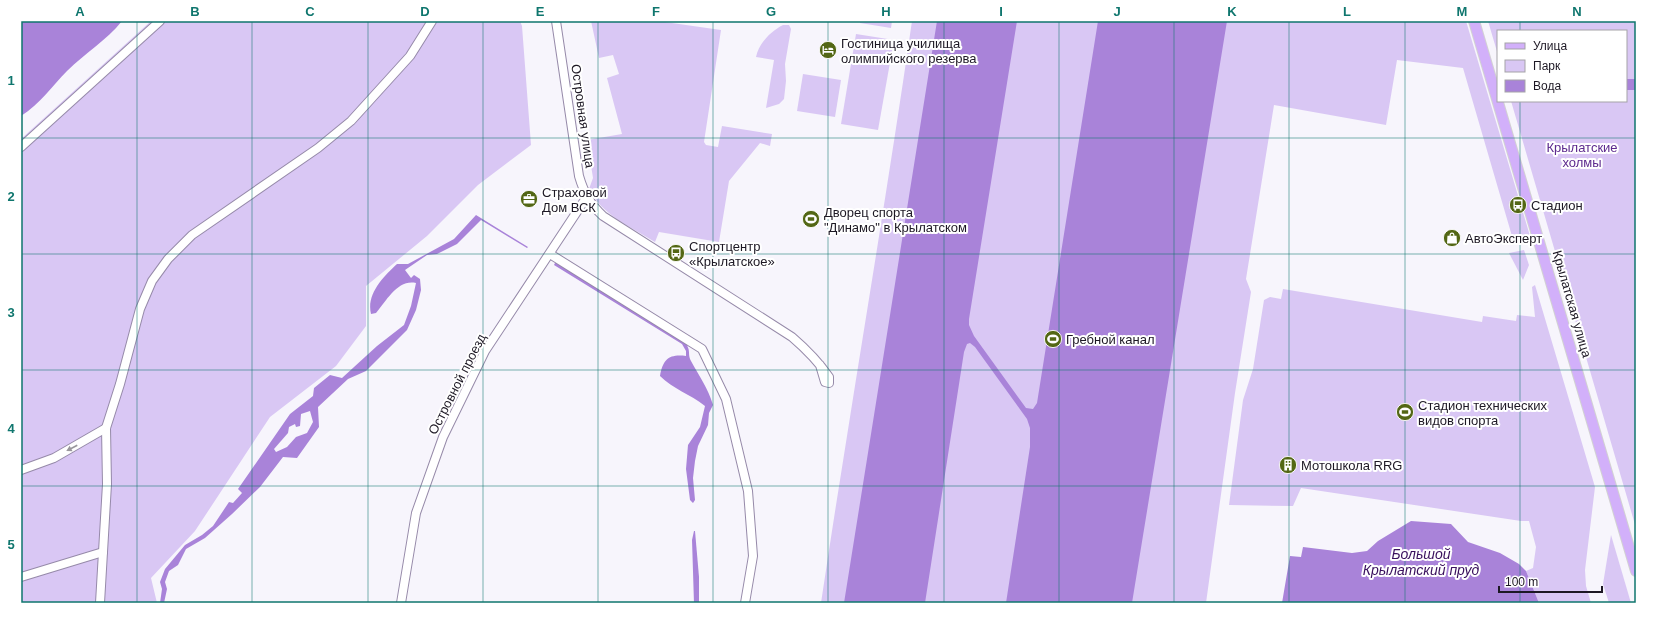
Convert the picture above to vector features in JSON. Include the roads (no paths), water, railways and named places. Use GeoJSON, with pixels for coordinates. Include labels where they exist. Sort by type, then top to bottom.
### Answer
{"type":"FeatureCollection","features":[{"type":"Feature","properties":{"kind":"main road","name":"Крылатская улица"},"geometry":{"type":"LineString","coordinates":[[1474,21],[1497,99]]}},
{"type":"Feature","properties":{"kind":"main road","name":"Крылатская улица"},"geometry":{"type":"LineString","coordinates":[[1498,102],[1636,571]]}},
{"type":"Feature","properties":{"kind":"street"},"geometry":{"type":"LineString","coordinates":[[21,147],[160,21]]}},
{"type":"Feature","properties":{"kind":"street"},"geometry":{"type":"LineString","coordinates":[[100,603],[107,484],[106,428],[120,384],[140,309],[152,281],[168,259],[192,235],[318,148],[351,121],[410,56],[432,21]]}},
{"type":"Feature","properties":{"kind":"street","name":"Островная улица"},"geometry":{"type":"LineString","coordinates":[[556,21],[579,176],[586,198],[603,216],[792,337],[812,354],[830,377]]}},
{"type":"Feature","properties":{"kind":"street","name":"Островной проезд"},"geometry":{"type":"LineString","coordinates":[[402,603],[416,513],[443,437],[486,352],[586,198]]}},
{"type":"Feature","properties":{"kind":"street"},"geometry":{"type":"LineString","coordinates":[[550,254],[702,349],[726,399],[748,491],[753,556],[745,603]]}},
{"type":"Feature","properties":{"kind":"street"},"geometry":{"type":"LineString","coordinates":[[21,470],[54,458],[106,428]]}},
{"type":"Feature","properties":{"kind":"street"},"geometry":{"type":"LineString","coordinates":[[21,577],[104,552]]}},
{"type":"Feature","properties":{"kind":"water"},"geometry":{"type":"Polygon","coordinates":[[[21,21],[122,21],[109,35],[67,71],[46,95],[21,116],[21,21]]]}},
{"type":"Feature","properties":{"kind":"water","name":"Гребной канал"},"geometry":{"type":"Polygon","coordinates":[[[937,21],[1017,21],[969,325],[974,336],[1026,408],[1033,409],[1037,403],[1098,21],[1227,21],[1132,603],[1006,603],[1030,447],[1030,428],[1027,419],[975,347],[970,343],[967,344],[964,352],[925,603],[844,603],[937,21]]]}},
{"type":"Feature","properties":{"kind":"water"},"geometry":{"type":"Polygon","coordinates":[[[1627,79],[1636,79],[1636,90],[1627,90],[1627,79]]]}},
{"type":"Feature","properties":{"kind":"water"},"geometry":{"type":"Polygon","coordinates":[[[476,215],[528,247],[527,248],[481,220],[457,244],[437,254],[427,255],[405,270],[411,278],[414,275],[420,279],[421,290],[416,310],[407,330],[366,371],[348,379],[318,407],[319,427],[297,458],[283,457],[260,487],[232,514],[205,538],[186,549],[178,565],[169,571],[165,582],[167,589],[164,603],[160,603],[162,589],[160,582],[165,569],[185,545],[202,535],[213,526],[229,502],[233,503],[242,493],[238,489],[290,414],[313,396],[314,388],[330,375],[342,378],[377,346],[404,325],[411,306],[416,283],[404,284],[398,287],[376,313],[371,314],[371,299],[377,286],[397,264],[408,264],[454,239],[476,215]],[[310,411],[301,414],[300,426],[296,427],[295,424],[289,427],[288,433],[274,449],[276,452],[287,447],[296,437],[307,433],[313,422],[310,411]]]}},
{"type":"Feature","properties":{"kind":"water"},"geometry":{"type":"Polygon","coordinates":[[[556,261],[684,341],[686,344],[691,361],[706,388],[713,405],[709,413],[708,425],[698,446],[693,478],[695,500],[693,503],[690,500],[686,469],[688,445],[700,427],[705,406],[665,381],[660,376],[663,365],[668,359],[675,356],[686,356],[686,351],[682,344],[554,265],[556,261]]]}},
{"type":"Feature","properties":{"kind":"water","name":"Большой Крылатский пруд"},"geometry":{"type":"Polygon","coordinates":[[[1411,521],[1451,524],[1468,542],[1500,553],[1519,564],[1526,571],[1539,603],[1282,603],[1290,556],[1301,557],[1303,547],[1352,553],[1367,551],[1378,541],[1411,521]]]}},
{"type":"Feature","properties":{"kind":"water"},"geometry":{"type":"Polygon","coordinates":[[[695,531],[699,577],[699,603],[694,603],[692,540],[695,531]]]}},
{"type":"Feature","properties":{"kind":"place","name":"Гостиница училища олимпийского резерва"},"geometry":{"type":"Point","coordinates":[828,50]}},
{"type":"Feature","properties":{"kind":"place","name":"Страховой Дом ВСК"},"geometry":{"type":"Point","coordinates":[529,199]}},
{"type":"Feature","properties":{"kind":"place","name":"Стадион"},"geometry":{"type":"Point","coordinates":[1518,205]}},
{"type":"Feature","properties":{"kind":"place","name":"Дворец спорта \"Динамо\" в Крылатском"},"geometry":{"type":"Point","coordinates":[811,219]}},
{"type":"Feature","properties":{"kind":"place","name":"АвтоЭксперт"},"geometry":{"type":"Point","coordinates":[1452,238]}},
{"type":"Feature","properties":{"kind":"place","name":"Спортцентр «Крылатское»"},"geometry":{"type":"Point","coordinates":[676,253]}},
{"type":"Feature","properties":{"kind":"place","name":"Гребной канал"},"geometry":{"type":"Point","coordinates":[1053,339]}},
{"type":"Feature","properties":{"kind":"place","name":"Стадион технических видов спорта"},"geometry":{"type":"Point","coordinates":[1405,412]}},
{"type":"Feature","properties":{"kind":"place","name":"Мотошкола RRG"},"geometry":{"type":"Point","coordinates":[1288,465]}},
{"type":"Feature","properties":{"kind":"park label","name":"Крылатские холмы"},"geometry":{"type":"Point","coordinates":[1582,154]}}]}
